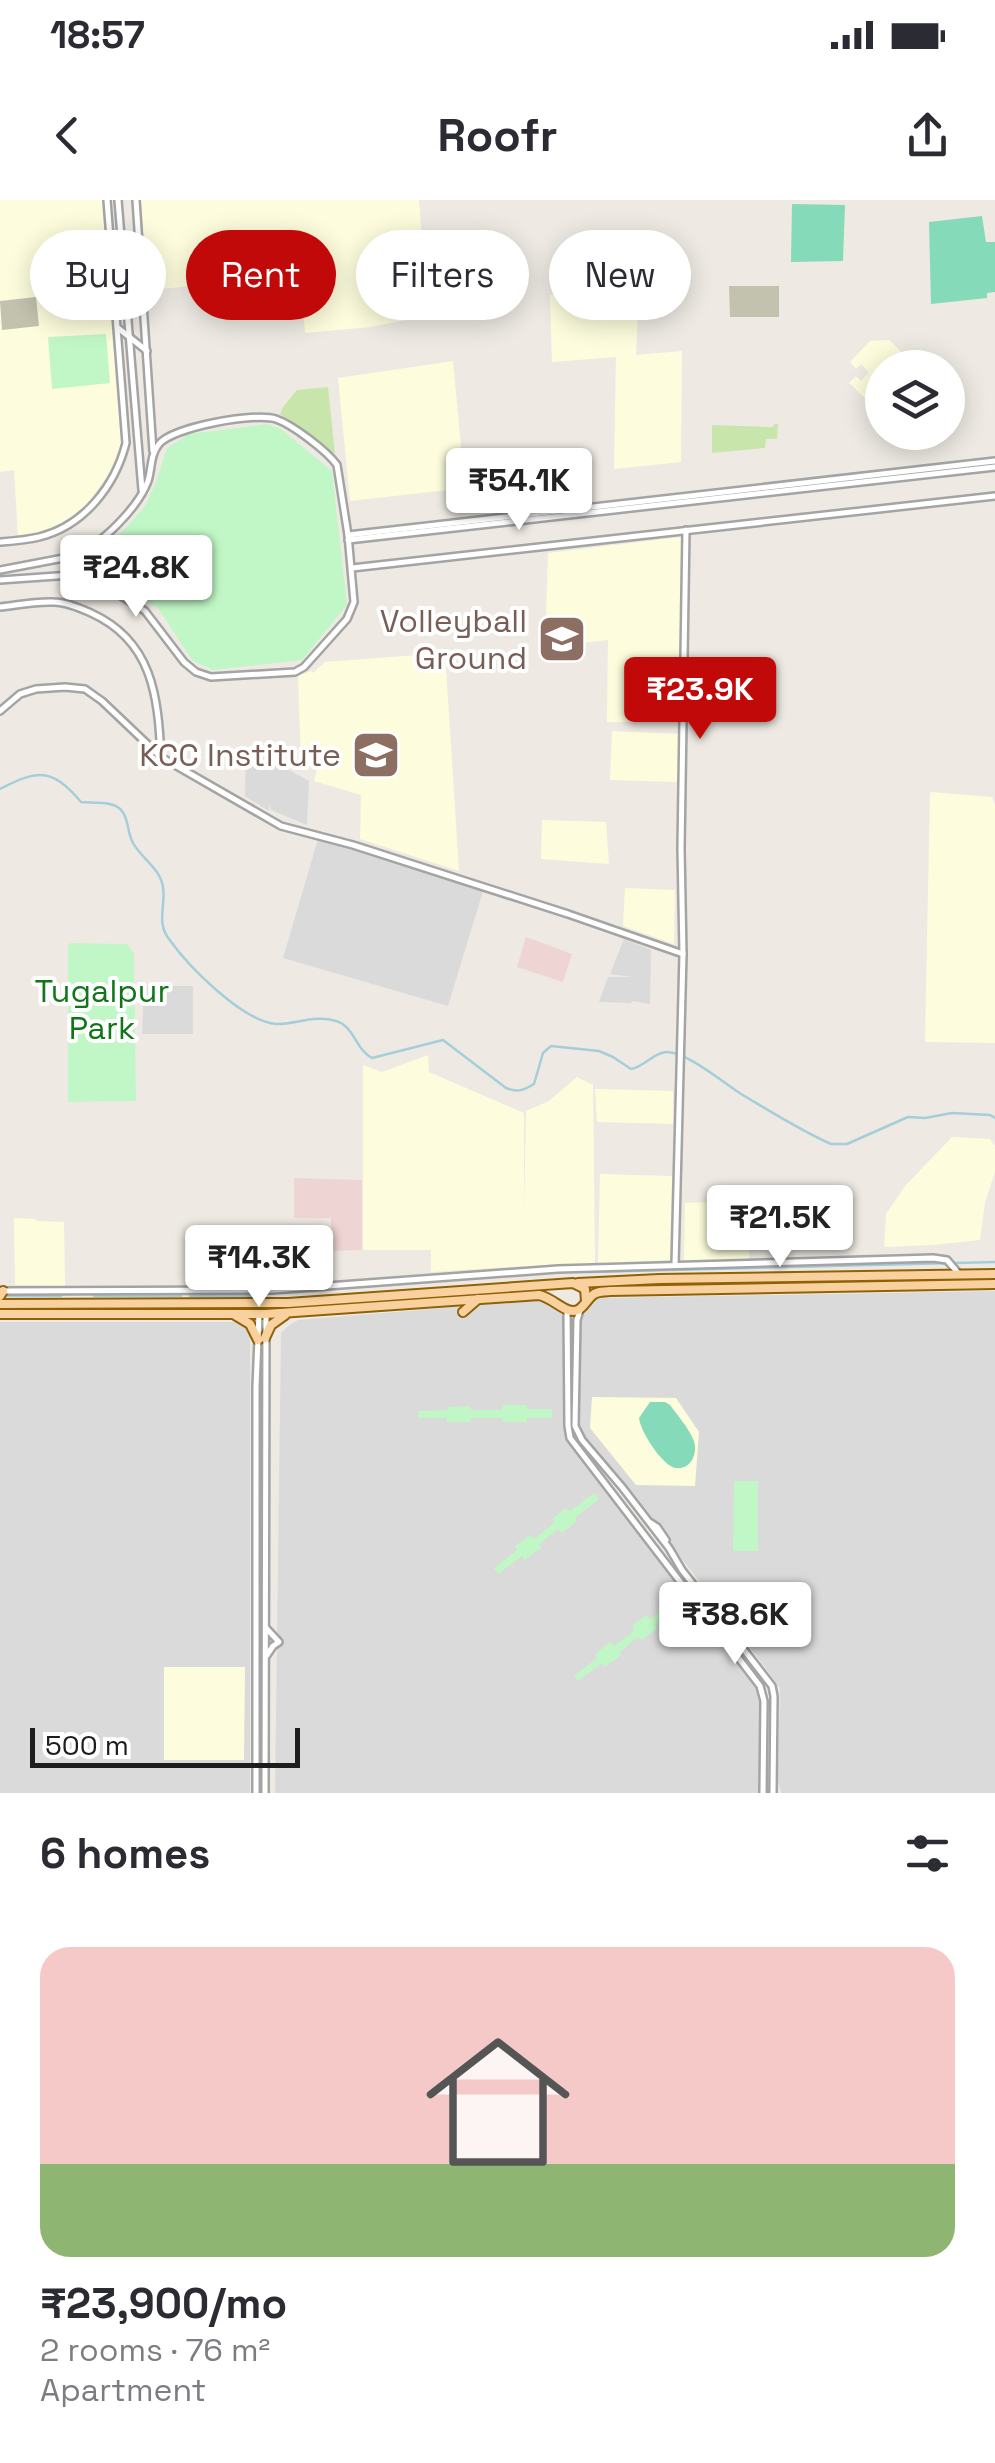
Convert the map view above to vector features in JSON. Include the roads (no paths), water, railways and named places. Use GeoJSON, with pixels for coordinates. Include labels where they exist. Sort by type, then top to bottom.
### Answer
{"type":"FeatureCollection","features":[{"type":"Feature","properties":{"kind":"main road"},"geometry":{"type":"LineString","coordinates":[[0,1304],[288,1303],[659,1280],[995,1274]]}},
{"type":"Feature","properties":{"kind":"main road"},"geometry":{"type":"LineString","coordinates":[[564,1307],[561,1290],[573,1284],[585,1289],[584,1305]]}},
{"type":"Feature","properties":{"kind":"main road"},"geometry":{"type":"LineString","coordinates":[[0,1314],[262,1314],[539,1296],[574,1311],[598,1292],[610,1291],[995,1284]]}},
{"type":"Feature","properties":{"kind":"main road"},"geometry":{"type":"LineString","coordinates":[[378,1308],[375,1304],[386,1303],[383,1296]]}},
{"type":"Feature","properties":{"kind":"main road"},"geometry":{"type":"LineString","coordinates":[[463,1312],[478,1299]]}},
{"type":"Feature","properties":{"kind":"main road"},"geometry":{"type":"LineString","coordinates":[[146,1314],[138,1308],[154,1303]]}},
{"type":"Feature","properties":{"kind":"main road"},"geometry":{"type":"LineString","coordinates":[[358,1309],[372,1319]]}},
{"type":"Feature","properties":{"kind":"main road"},"geometry":{"type":"LineString","coordinates":[[230,1314],[250,1324],[262,1339],[271,1324],[289,1312]]}},
{"type":"Feature","properties":{"kind":"street"},"geometry":{"type":"LineString","coordinates":[[0,542],[37,538],[65,526],[90,507],[110,484],[126,443],[107,200]]}},
{"type":"Feature","properties":{"kind":"street"},"geometry":{"type":"LineString","coordinates":[[118,200],[142,493]]}},
{"type":"Feature","properties":{"kind":"street"},"geometry":{"type":"LineString","coordinates":[[136,200],[154,454],[149,478],[128,514],[94,543],[61,560],[2,569],[1,580],[60,576],[104,585],[145,611],[184,662],[211,678],[294,672],[304,667],[347,619],[354,602],[337,465],[280,420],[270,417],[184,429],[166,438],[154,454]]}},
{"type":"Feature","properties":{"kind":"street"},"geometry":{"type":"LineString","coordinates":[[118,328],[147,351]]}},
{"type":"Feature","properties":{"kind":"street"},"geometry":{"type":"LineString","coordinates":[[348,538],[995,464]]}},
{"type":"Feature","properties":{"kind":"street"},"geometry":{"type":"LineString","coordinates":[[351,568],[995,496]]}},
{"type":"Feature","properties":{"kind":"street"},"geometry":{"type":"LineString","coordinates":[[675,1266],[683,954],[686,530]]}},
{"type":"Feature","properties":{"kind":"street"},"geometry":{"type":"LineString","coordinates":[[74,556],[74,569],[80,578]]}},
{"type":"Feature","properties":{"kind":"street"},"geometry":{"type":"LineString","coordinates":[[60,576],[66,567],[61,560]]}},
{"type":"Feature","properties":{"kind":"street"},"geometry":{"type":"LineString","coordinates":[[24,577],[30,566]]}},
{"type":"Feature","properties":{"kind":"street"},"geometry":{"type":"LineString","coordinates":[[0,607],[59,602],[122,630],[144,662],[155,690],[161,757]]}},
{"type":"Feature","properties":{"kind":"street"},"geometry":{"type":"LineString","coordinates":[[0,711],[20,694],[36,689],[85,690],[102,700],[161,757],[281,826],[361,848],[683,954]]}},
{"type":"Feature","properties":{"kind":"street"},"geometry":{"type":"LineString","coordinates":[[1,1293],[273,1290],[558,1268],[934,1258],[947,1260],[959,1274]]}},
{"type":"Feature","properties":{"kind":"street"},"geometry":{"type":"LineString","coordinates":[[185,1291],[193,1304]]}},
{"type":"Feature","properties":{"kind":"street"},"geometry":{"type":"LineString","coordinates":[[584,1305],[576,1320],[575,1426],[648,1521],[657,1526],[682,1570],[773,1688],[773,1793]]}},
{"type":"Feature","properties":{"kind":"street"},"geometry":{"type":"LineString","coordinates":[[564,1307],[570,1438],[763,1692],[763,1793]]}},
{"type":"Feature","properties":{"kind":"street"},"geometry":{"type":"LineString","coordinates":[[262,1314],[265,1793]]}},
{"type":"Feature","properties":{"kind":"street"},"geometry":{"type":"LineString","coordinates":[[256,1793],[252,1742],[256,1387],[262,1339]]}},
{"type":"Feature","properties":{"kind":"street"},"geometry":{"type":"LineString","coordinates":[[265,1625],[280,1642],[265,1660]]}},
{"type":"Feature","properties":{"kind":"waterway"},"geometry":{"type":"LineString","coordinates":[[0,789],[44,775],[61,783],[81,802],[119,808],[133,843],[161,880],[165,933],[202,977],[232,1003],[262,1021],[283,1024],[328,1019],[342,1024],[372,1058],[443,1040],[506,1088],[517,1091],[534,1084],[543,1053],[551,1046],[599,1051],[631,1069],[661,1053],[674,1053],[831,1144],[847,1144],[908,1117],[952,1113],[995,1118]]}},
{"type":"Feature","properties":{"kind":"waterway"},"geometry":{"type":"LineString","coordinates":[[589,1272],[995,1262]]}},
{"type":"Feature","properties":{"kind":"waterway"},"geometry":{"type":"LineString","coordinates":[[3,1296],[61,1296]]}},
{"type":"Feature","properties":{"kind":"waterway"},"geometry":{"type":"LineString","coordinates":[[94,1296],[181,1296]]}},
{"type":"Feature","properties":{"kind":"waterway"},"geometry":{"type":"LineString","coordinates":[[190,1296],[252,1296]]}},
{"type":"Feature","properties":{"kind":"place","name":"Volleyball Ground"},"geometry":{"type":"Point","coordinates":[562,639]}},
{"type":"Feature","properties":{"kind":"place","name":"KCC Institute"},"geometry":{"type":"Point","coordinates":[376,755]}},
{"type":"Feature","properties":{"kind":"park label","name":"Tugalpur Park"},"geometry":{"type":"Point","coordinates":[102,1010]}}]}
